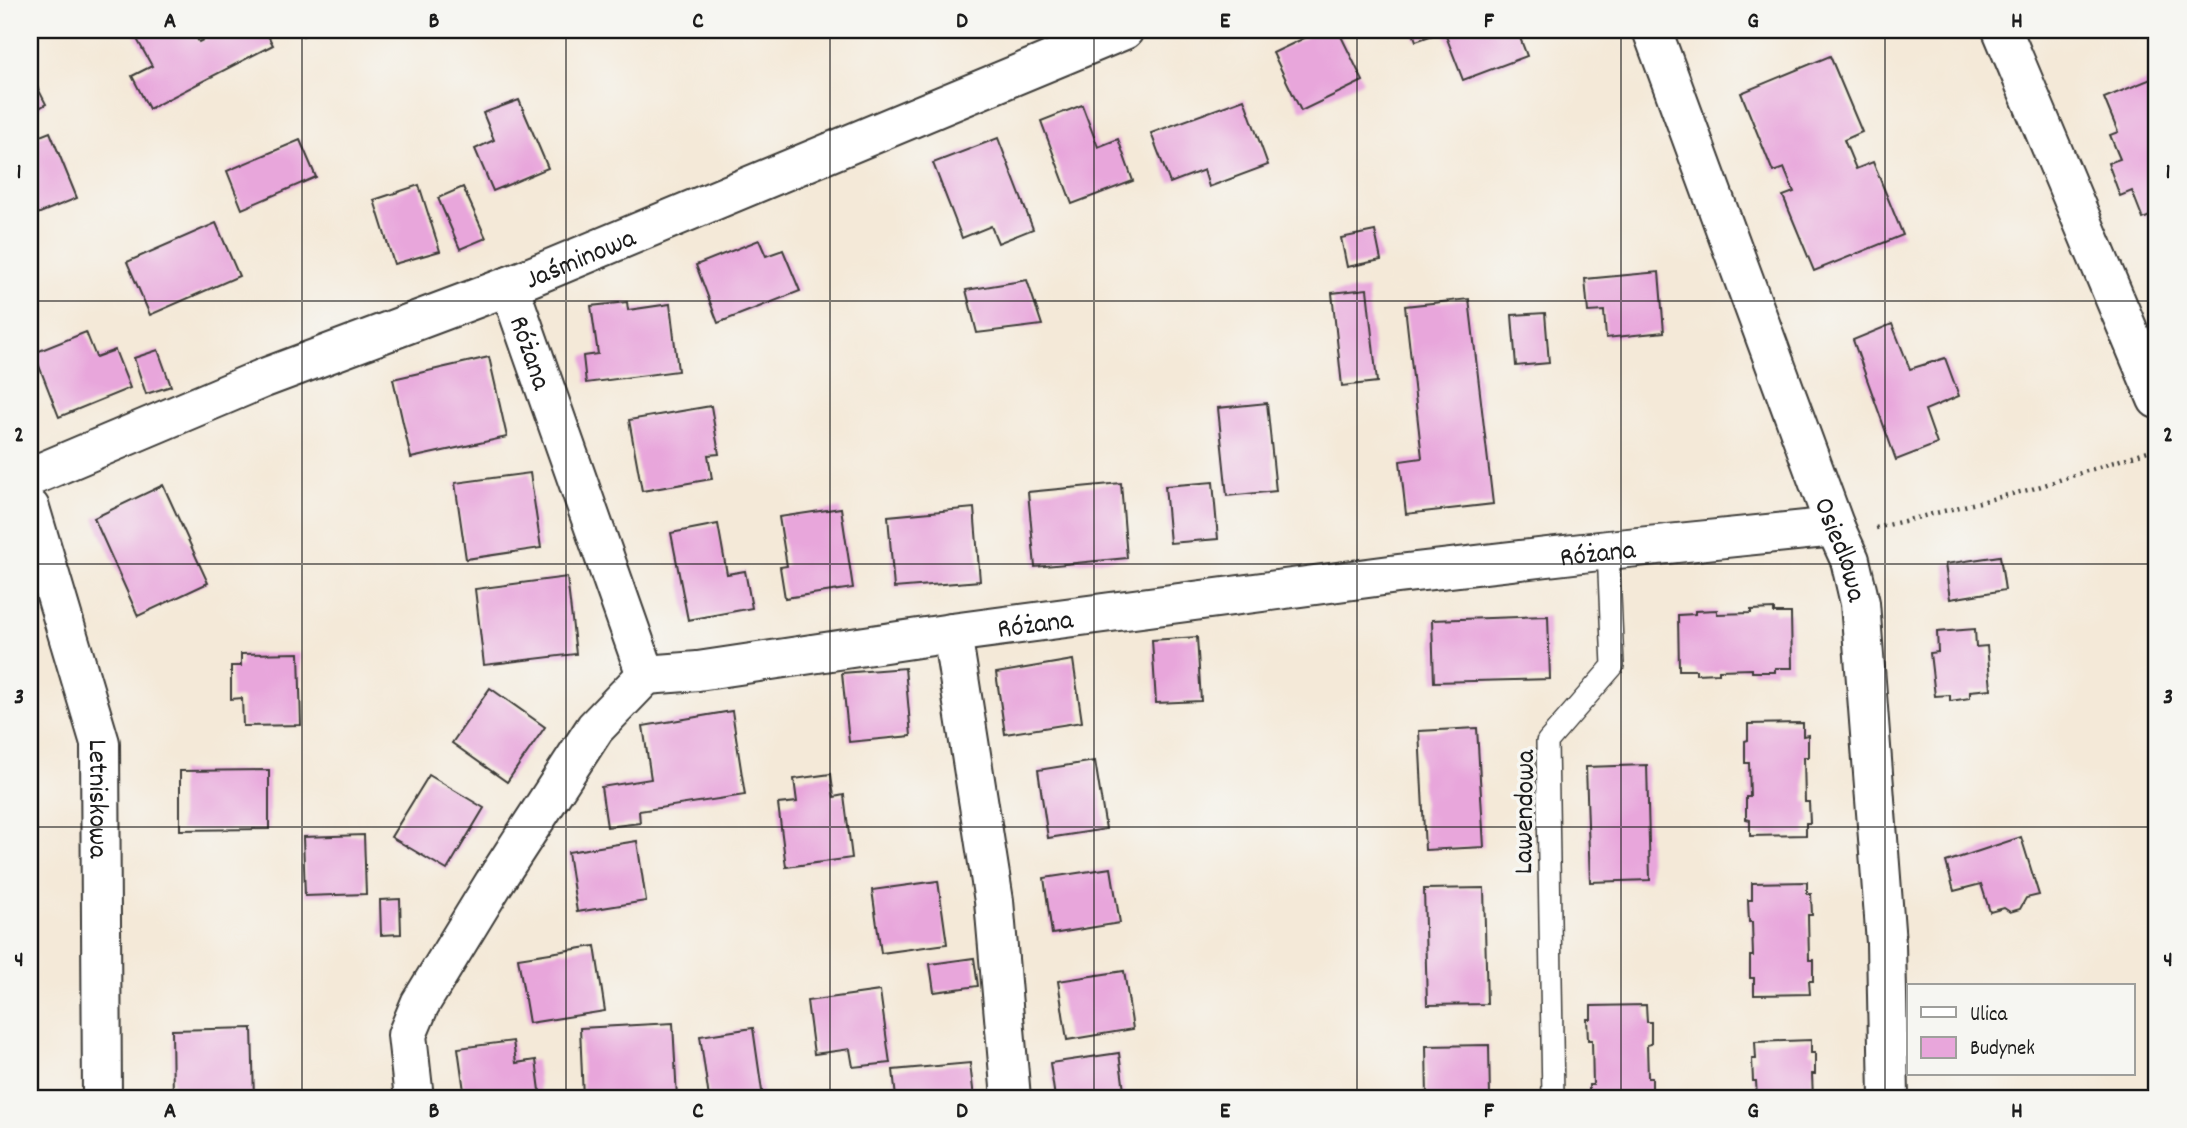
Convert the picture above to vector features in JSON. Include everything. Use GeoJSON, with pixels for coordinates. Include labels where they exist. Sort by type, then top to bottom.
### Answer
{"type":"FeatureCollection","features":[{"type":"Feature","properties":{"kind":"street","name":"Jaśminowa"},"geometry":{"type":"LineString","coordinates":[[30,477],[264,377],[509,286],[1124,30]]}},
{"type":"Feature","properties":{"kind":"street","name":"Osiedlowa"},"geometry":{"type":"LineString","coordinates":[[1652,30],[1835,527],[1850,560],[1862,616],[1886,943],[1889,1098]]}},
{"type":"Feature","properties":{"kind":"street"},"geometry":{"type":"LineString","coordinates":[[2002,30],[2157,399]]}},
{"type":"Feature","properties":{"kind":"street","name":"Różana"},"geometry":{"type":"LineString","coordinates":[[509,286],[646,675],[698,671],[952,633],[1398,574],[1835,527]]}},
{"type":"Feature","properties":{"kind":"street","name":"Letniskowa"},"geometry":{"type":"LineString","coordinates":[[30,508],[100,743],[102,1098]]}},
{"type":"Feature","properties":{"kind":"street"},"geometry":{"type":"LineString","coordinates":[[952,633],[994,901],[1011,1098]]}},
{"type":"Feature","properties":{"kind":"street"},"geometry":{"type":"LineString","coordinates":[[414,1098],[407,1035],[420,1004],[494,883],[595,728],[646,675]]}},
{"type":"Feature","properties":{"kind":"lane","name":"Lawendowa"},"geometry":{"type":"LineString","coordinates":[[1553,1098],[1546,742],[1614,666],[1608,550]]}},
{"type":"Feature","properties":{"kind":"path"},"geometry":{"type":"LineString","coordinates":[[1835,527],[1873,529],[2032,489],[2157,448]]}},
{"type":"Feature","properties":{"kind":"building"},"geometry":{"type":"Polygon","coordinates":[[[192,30],[199,42],[223,30],[265,30],[273,45],[149,109],[132,76],[152,66],[133,32],[192,30]]]}},
{"type":"Feature","properties":{"kind":"building"},"geometry":{"type":"Polygon","coordinates":[[[300,30],[316,30],[303,36],[300,30]]]}},
{"type":"Feature","properties":{"kind":"building"},"geometry":{"type":"Polygon","coordinates":[[[1321,30],[1338,30],[1363,81],[1301,111],[1273,53],[1321,30]]]}},
{"type":"Feature","properties":{"kind":"building"},"geometry":{"type":"Polygon","coordinates":[[[1412,30],[1517,30],[1527,56],[1463,80],[1444,31],[1416,41],[1412,30]]]}},
{"type":"Feature","properties":{"kind":"building"},"geometry":{"type":"Polygon","coordinates":[[[1830,56],[1862,132],[1844,140],[1856,169],[1873,162],[1903,235],[1814,271],[1783,196],[1794,192],[1784,168],[1773,172],[1741,93],[1830,56]]]}},
{"type":"Feature","properties":{"kind":"building"},"geometry":{"type":"Polygon","coordinates":[[[30,73],[46,104],[30,113],[30,73]]]}},
{"type":"Feature","properties":{"kind":"building"},"geometry":{"type":"Polygon","coordinates":[[[2151,79],[2157,95],[2157,213],[2143,219],[2132,191],[2120,196],[2108,163],[2120,159],[2110,135],[2118,132],[2104,98],[2151,79]]]}},
{"type":"Feature","properties":{"kind":"building"},"geometry":{"type":"Polygon","coordinates":[[[1244,99],[1268,165],[1209,187],[1204,170],[1170,183],[1151,133],[1244,99]]]}},
{"type":"Feature","properties":{"kind":"building"},"geometry":{"type":"Polygon","coordinates":[[[519,100],[548,168],[493,191],[475,149],[494,140],[483,113],[519,100]]]}},
{"type":"Feature","properties":{"kind":"building"},"geometry":{"type":"Polygon","coordinates":[[[1082,105],[1098,147],[1118,139],[1133,181],[1072,204],[1041,121],[1082,105]]]}},
{"type":"Feature","properties":{"kind":"building"},"geometry":{"type":"Polygon","coordinates":[[[50,132],[77,198],[30,217],[30,140],[50,132]]]}},
{"type":"Feature","properties":{"kind":"building"},"geometry":{"type":"Polygon","coordinates":[[[998,138],[1033,229],[998,243],[991,226],[962,238],[933,163],[998,138]]]}},
{"type":"Feature","properties":{"kind":"building"},"geometry":{"type":"Polygon","coordinates":[[[300,140],[316,177],[242,209],[227,171],[300,140]]]}},
{"type":"Feature","properties":{"kind":"building"},"geometry":{"type":"Polygon","coordinates":[[[419,185],[440,251],[394,264],[374,200],[419,185]]]}},
{"type":"Feature","properties":{"kind":"building"},"geometry":{"type":"Polygon","coordinates":[[[463,187],[486,238],[460,249],[438,198],[463,187]]]}},
{"type":"Feature","properties":{"kind":"building"},"geometry":{"type":"Polygon","coordinates":[[[216,223],[239,276],[150,315],[127,262],[216,223]]]}},
{"type":"Feature","properties":{"kind":"building"},"geometry":{"type":"Polygon","coordinates":[[[1375,231],[1381,260],[1347,267],[1341,238],[1375,231]]]}},
{"type":"Feature","properties":{"kind":"building"},"geometry":{"type":"Polygon","coordinates":[[[759,240],[766,256],[783,250],[800,291],[718,323],[696,265],[759,240]]]}},
{"type":"Feature","properties":{"kind":"building"},"geometry":{"type":"Polygon","coordinates":[[[1659,272],[1664,332],[1606,338],[1604,311],[1588,312],[1585,279],[1659,272]]]}},
{"type":"Feature","properties":{"kind":"building"},"geometry":{"type":"Polygon","coordinates":[[[1027,280],[1042,325],[977,333],[966,290],[1027,280]]]}},
{"type":"Feature","properties":{"kind":"building"},"geometry":{"type":"Polygon","coordinates":[[[1367,289],[1377,382],[1342,386],[1332,293],[1367,289]]]}},
{"type":"Feature","properties":{"kind":"building"},"geometry":{"type":"Polygon","coordinates":[[[1469,299],[1493,504],[1406,514],[1400,461],[1422,458],[1405,306],[1469,299]]]}},
{"type":"Feature","properties":{"kind":"building"},"geometry":{"type":"Polygon","coordinates":[[[627,302],[628,310],[670,304],[678,371],[586,383],[583,356],[598,354],[591,306],[627,302]]]}},
{"type":"Feature","properties":{"kind":"building"},"geometry":{"type":"Polygon","coordinates":[[[1545,313],[1549,363],[1516,366],[1512,315],[1545,313]]]}},
{"type":"Feature","properties":{"kind":"building"},"geometry":{"type":"Polygon","coordinates":[[[1892,324],[1910,369],[1945,358],[1959,396],[1925,410],[1937,444],[1896,460],[1853,340],[1892,324]]]}},
{"type":"Feature","properties":{"kind":"building"},"geometry":{"type":"Polygon","coordinates":[[[86,332],[96,357],[115,350],[130,388],[59,417],[34,353],[86,332]]]}},
{"type":"Feature","properties":{"kind":"building"},"geometry":{"type":"Polygon","coordinates":[[[158,350],[171,386],[146,394],[134,358],[158,350]]]}},
{"type":"Feature","properties":{"kind":"building"},"geometry":{"type":"Polygon","coordinates":[[[489,357],[507,437],[411,458],[393,379],[489,357]]]}},
{"type":"Feature","properties":{"kind":"building"},"geometry":{"type":"Polygon","coordinates":[[[1267,403],[1276,491],[1227,496],[1218,408],[1267,403]]]}},
{"type":"Feature","properties":{"kind":"building"},"geometry":{"type":"Polygon","coordinates":[[[711,406],[719,454],[708,455],[712,479],[642,491],[629,420],[711,406]]]}},
{"type":"Feature","properties":{"kind":"building"},"geometry":{"type":"Polygon","coordinates":[[[530,473],[541,548],[466,559],[455,483],[530,473]]]}},
{"type":"Feature","properties":{"kind":"building"},"geometry":{"type":"Polygon","coordinates":[[[1213,482],[1218,539],[1170,543],[1165,486],[1213,482]]]}},
{"type":"Feature","properties":{"kind":"building"},"geometry":{"type":"Polygon","coordinates":[[[1121,483],[1127,558],[1035,567],[1028,492],[1121,483]]]}},
{"type":"Feature","properties":{"kind":"building"},"geometry":{"type":"Polygon","coordinates":[[[163,485],[208,583],[138,616],[94,518],[163,485]]]}},
{"type":"Feature","properties":{"kind":"building"},"geometry":{"type":"Polygon","coordinates":[[[841,508],[853,588],[785,598],[780,567],[787,566],[779,517],[841,508]]]}},
{"type":"Feature","properties":{"kind":"building"},"geometry":{"type":"Polygon","coordinates":[[[974,508],[980,581],[894,588],[888,516],[974,508]]]}},
{"type":"Feature","properties":{"kind":"building"},"geometry":{"type":"Polygon","coordinates":[[[718,524],[727,574],[745,571],[752,608],[688,620],[671,533],[718,524]]]}},
{"type":"Feature","properties":{"kind":"building"},"geometry":{"type":"Polygon","coordinates":[[[2000,556],[2005,590],[1950,599],[1945,564],[2000,556]]]}},
{"type":"Feature","properties":{"kind":"building"},"geometry":{"type":"Polygon","coordinates":[[[567,577],[576,654],[484,665],[475,589],[567,577]]]}},
{"type":"Feature","properties":{"kind":"building"},"geometry":{"type":"Polygon","coordinates":[[[1774,609],[1774,613],[1791,613],[1792,668],[1775,668],[1775,672],[1752,672],[1752,669],[1696,674],[1696,670],[1679,670],[1678,615],[1695,614],[1695,611],[1717,610],[1717,614],[1774,609]]]}},
{"type":"Feature","properties":{"kind":"building"},"geometry":{"type":"Polygon","coordinates":[[[1548,616],[1550,679],[1434,682],[1432,620],[1548,616]]]}},
{"type":"Feature","properties":{"kind":"building"},"geometry":{"type":"Polygon","coordinates":[[[1975,629],[1976,647],[1987,646],[1991,689],[1970,691],[1970,698],[1950,701],[1950,695],[1935,696],[1930,653],[1938,652],[1937,632],[1975,629]]]}},
{"type":"Feature","properties":{"kind":"building"},"geometry":{"type":"Polygon","coordinates":[[[1197,637],[1201,701],[1156,703],[1152,640],[1197,637]]]}},
{"type":"Feature","properties":{"kind":"building"},"geometry":{"type":"Polygon","coordinates":[[[299,653],[301,725],[243,726],[242,698],[231,699],[231,666],[241,666],[241,654],[299,653]]]}},
{"type":"Feature","properties":{"kind":"building"},"geometry":{"type":"Polygon","coordinates":[[[1073,660],[1082,722],[1005,734],[996,673],[1073,660]]]}},
{"type":"Feature","properties":{"kind":"building"},"geometry":{"type":"Polygon","coordinates":[[[905,668],[911,736],[849,742],[842,673],[905,668]]]}},
{"type":"Feature","properties":{"kind":"building"},"geometry":{"type":"Polygon","coordinates":[[[490,688],[545,727],[507,782],[452,743],[490,688]]]}},
{"type":"Feature","properties":{"kind":"building"},"geometry":{"type":"Polygon","coordinates":[[[732,711],[745,795],[639,811],[640,823],[607,827],[601,787],[651,779],[643,726],[732,711]]]}},
{"type":"Feature","properties":{"kind":"building"},"geometry":{"type":"Polygon","coordinates":[[[1803,723],[1803,736],[1808,735],[1808,757],[1804,757],[1805,802],[1809,802],[1810,823],[1806,823],[1806,835],[1750,836],[1750,820],[1746,819],[1746,797],[1750,797],[1749,763],[1745,763],[1748,724],[1803,723]]]}},
{"type":"Feature","properties":{"kind":"building"},"geometry":{"type":"Polygon","coordinates":[[[1477,728],[1484,847],[1425,850],[1419,731],[1477,728]]]}},
{"type":"Feature","properties":{"kind":"building"},"geometry":{"type":"Polygon","coordinates":[[[1095,761],[1106,829],[1048,838],[1038,770],[1095,761]]]}},
{"type":"Feature","properties":{"kind":"building"},"geometry":{"type":"Polygon","coordinates":[[[1647,765],[1650,880],[1590,882],[1586,767],[1647,765]]]}},
{"type":"Feature","properties":{"kind":"building"},"geometry":{"type":"Polygon","coordinates":[[[269,770],[269,829],[180,830],[180,771],[269,770]]]}},
{"type":"Feature","properties":{"kind":"building"},"geometry":{"type":"Polygon","coordinates":[[[831,774],[834,797],[844,795],[852,858],[786,867],[778,804],[797,802],[794,779],[831,774]]]}},
{"type":"Feature","properties":{"kind":"building"},"geometry":{"type":"Polygon","coordinates":[[[429,775],[484,808],[447,870],[391,837],[429,775]]]}},
{"type":"Feature","properties":{"kind":"building"},"geometry":{"type":"Polygon","coordinates":[[[364,835],[366,894],[305,896],[303,837],[364,835]]]}},
{"type":"Feature","properties":{"kind":"building"},"geometry":{"type":"Polygon","coordinates":[[[2021,837],[2039,895],[2026,898],[2020,909],[2010,912],[2004,908],[1990,912],[1981,884],[1954,891],[1946,862],[2021,837]]]}},
{"type":"Feature","properties":{"kind":"building"},"geometry":{"type":"Polygon","coordinates":[[[637,841],[646,901],[577,912],[568,852],[637,841]]]}},
{"type":"Feature","properties":{"kind":"building"},"geometry":{"type":"Polygon","coordinates":[[[1111,868],[1120,923],[1052,934],[1044,878],[1111,868]]]}},
{"type":"Feature","properties":{"kind":"building"},"geometry":{"type":"Polygon","coordinates":[[[938,881],[947,944],[881,953],[872,890],[938,881]]]}},
{"type":"Feature","properties":{"kind":"building"},"geometry":{"type":"Polygon","coordinates":[[[1807,882],[1807,894],[1811,894],[1812,915],[1808,915],[1809,960],[1813,960],[1813,981],[1809,981],[1810,994],[1754,995],[1754,978],[1750,978],[1750,956],[1753,956],[1748,900],[1752,900],[1752,883],[1807,882]]]}},
{"type":"Feature","properties":{"kind":"building"},"geometry":{"type":"Polygon","coordinates":[[[1484,888],[1487,1004],[1427,1005],[1424,889],[1484,888]]]}},
{"type":"Feature","properties":{"kind":"building"},"geometry":{"type":"Polygon","coordinates":[[[400,899],[401,934],[381,935],[380,900],[400,899]]]}},
{"type":"Feature","properties":{"kind":"building"},"geometry":{"type":"Polygon","coordinates":[[[595,946],[605,1011],[529,1023],[518,958],[595,946]]]}},
{"type":"Feature","properties":{"kind":"building"},"geometry":{"type":"Polygon","coordinates":[[[974,958],[978,986],[934,992],[930,964],[974,958]]]}},
{"type":"Feature","properties":{"kind":"building"},"geometry":{"type":"Polygon","coordinates":[[[1124,971],[1133,1029],[1067,1040],[1058,981],[1124,971]]]}},
{"type":"Feature","properties":{"kind":"building"},"geometry":{"type":"Polygon","coordinates":[[[880,991],[890,1063],[853,1067],[850,1049],[814,1054],[807,1001],[880,991]]]}},
{"type":"Feature","properties":{"kind":"building"},"geometry":{"type":"Polygon","coordinates":[[[1646,1005],[1647,1022],[1651,1022],[1651,1044],[1647,1045],[1648,1078],[1652,1078],[1652,1098],[1589,1098],[1589,1085],[1593,1085],[1592,1040],[1588,1040],[1587,1019],[1591,1019],[1591,1006],[1646,1005]]]}},
{"type":"Feature","properties":{"kind":"building"},"geometry":{"type":"Polygon","coordinates":[[[673,1023],[677,1098],[583,1098],[580,1028],[673,1023]]]}},
{"type":"Feature","properties":{"kind":"building"},"geometry":{"type":"Polygon","coordinates":[[[252,1028],[254,1098],[173,1098],[172,1030],[252,1028]]]}},
{"type":"Feature","properties":{"kind":"building"},"geometry":{"type":"Polygon","coordinates":[[[753,1028],[763,1098],[709,1098],[700,1036],[753,1028]]]}},
{"type":"Feature","properties":{"kind":"building"},"geometry":{"type":"Polygon","coordinates":[[[1811,1040],[1811,1053],[1815,1053],[1813,1098],[1757,1098],[1752,1059],[1756,1059],[1755,1042],[1811,1040]]]}},
{"type":"Feature","properties":{"kind":"building"},"geometry":{"type":"Polygon","coordinates":[[[513,1041],[516,1063],[536,1060],[541,1098],[465,1098],[458,1048],[513,1041]]]}},
{"type":"Feature","properties":{"kind":"building"},"geometry":{"type":"Polygon","coordinates":[[[1489,1045],[1490,1098],[1427,1098],[1426,1046],[1489,1045]]]}},
{"type":"Feature","properties":{"kind":"building"},"geometry":{"type":"Polygon","coordinates":[[[1119,1053],[1125,1098],[1055,1098],[1050,1063],[1119,1053]]]}},
{"type":"Feature","properties":{"kind":"building"},"geometry":{"type":"Polygon","coordinates":[[[970,1063],[974,1098],[896,1098],[893,1070],[970,1063]]]}}]}
